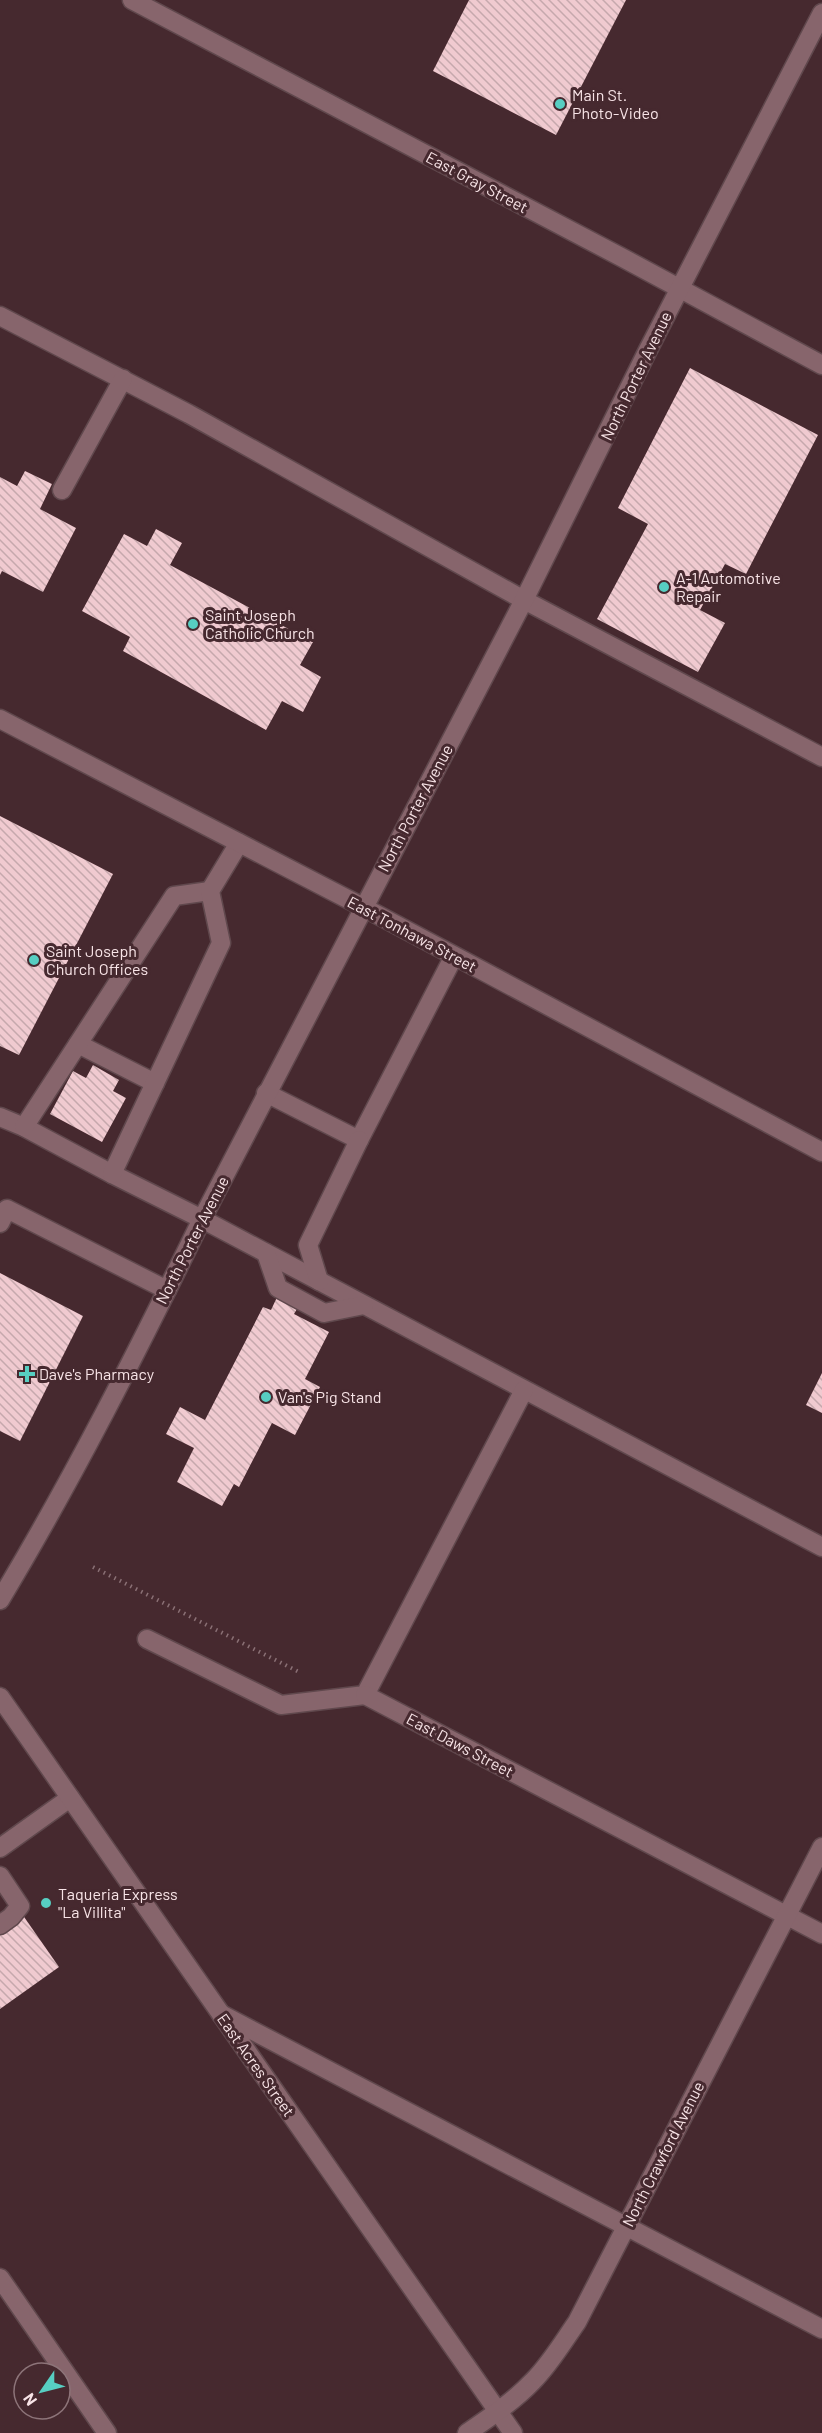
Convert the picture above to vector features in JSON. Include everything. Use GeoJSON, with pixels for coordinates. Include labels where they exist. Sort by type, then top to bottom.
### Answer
{"type":"FeatureCollection","features":[{"type":"Feature","properties":{"kind":"street","name":"East Gray Street"},"geometry":{"type":"LineString","coordinates":[[132,0],[822,365]]}},
{"type":"Feature","properties":{"kind":"street","name":"North Porter Avenue"},"geometry":{"type":"LineString","coordinates":[[0,1600],[68,1482],[201,1219],[524,600],[679,288],[822,13]]}},
{"type":"Feature","properties":{"kind":"street"},"geometry":{"type":"LineString","coordinates":[[0,316],[123,379],[524,600],[822,757]]}},
{"type":"Feature","properties":{"kind":"street"},"geometry":{"type":"LineString","coordinates":[[62,490],[123,379]]}},
{"type":"Feature","properties":{"kind":"street","name":"East Tonhawa Street"},"geometry":{"type":"LineString","coordinates":[[0,719],[363,908],[822,1152]]}},
{"type":"Feature","properties":{"kind":"street"},"geometry":{"type":"LineString","coordinates":[[112,1174],[220,943],[210,891],[239,843]]}},
{"type":"Feature","properties":{"kind":"street"},"geometry":{"type":"LineString","coordinates":[[24,1127],[174,896],[210,891]]}},
{"type":"Feature","properties":{"kind":"street"},"geometry":{"type":"LineString","coordinates":[[319,1281],[308,1245],[359,1140],[454,956]]}},
{"type":"Feature","properties":{"kind":"street"},"geometry":{"type":"LineString","coordinates":[[78,1044],[154,1083]]}},
{"type":"Feature","properties":{"kind":"street"},"geometry":{"type":"LineString","coordinates":[[266,1094],[359,1140]]}},
{"type":"Feature","properties":{"kind":"street"},"geometry":{"type":"LineString","coordinates":[[0,1117],[24,1127],[266,1253],[822,1547]]}},
{"type":"Feature","properties":{"kind":"street"},"geometry":{"type":"LineString","coordinates":[[0,1223],[7,1209],[167,1290]]}},
{"type":"Feature","properties":{"kind":"street"},"geometry":{"type":"LineString","coordinates":[[266,1253],[278,1288],[324,1313],[364,1305]]}},
{"type":"Feature","properties":{"kind":"street"},"geometry":{"type":"LineString","coordinates":[[147,1639],[281,1705],[364,1695],[524,1390]]}},
{"type":"Feature","properties":{"kind":"street","name":"East Daws Street"},"geometry":{"type":"LineString","coordinates":[[364,1695],[822,1934]]}},
{"type":"Feature","properties":{"kind":"street","name":"East Acres Street"},"geometry":{"type":"LineString","coordinates":[[0,1697],[513,2433]]}},
{"type":"Feature","properties":{"kind":"street"},"geometry":{"type":"LineString","coordinates":[[0,1848],[70,1798]]}},
{"type":"Feature","properties":{"kind":"street","name":"North Crawford Avenue"},"geometry":{"type":"LineString","coordinates":[[467,2433],[498,2412],[532,2382],[555,2355],[577,2322],[822,1847]]}},
{"type":"Feature","properties":{"kind":"street"},"geometry":{"type":"LineString","coordinates":[[0,1876],[20,1906],[0,1925]]}},
{"type":"Feature","properties":{"kind":"street"},"geometry":{"type":"LineString","coordinates":[[221,2014],[822,2329]]}},
{"type":"Feature","properties":{"kind":"street"},"geometry":{"type":"LineString","coordinates":[[0,2278],[107,2433]]}},
{"type":"Feature","properties":{"kind":"path"},"geometry":{"type":"LineString","coordinates":[[93,1567],[308,1675]]}},
{"type":"Feature","properties":{"kind":"building"},"geometry":{"type":"Polygon","coordinates":[[[469,0],[626,0],[556,135],[433,71],[469,0]]]}},
{"type":"Feature","properties":{"kind":"building"},"geometry":{"type":"Polygon","coordinates":[[[690,368],[818,435],[746,574],[725,564],[700,610],[725,623],[698,672],[597,619],[648,524],[618,508],[690,368]]]}},
{"type":"Feature","properties":{"kind":"building"},"geometry":{"type":"Polygon","coordinates":[[[25,471],[52,484],[40,509],[76,528],[43,592],[2,571],[0,575],[0,477],[17,486],[25,471]]]}},
{"type":"Feature","properties":{"kind":"building","name":"Saint Joseph Catholic Church"},"geometry":{"type":"Polygon","coordinates":[[[156,529],[182,543],[170,565],[313,642],[300,665],[321,677],[303,712],[282,701],[266,730],[123,651],[130,637],[82,611],[124,534],[147,546],[156,529]]]}},
{"type":"Feature","properties":{"kind":"building","name":"Saint Joseph Church Offices"},"geometry":{"type":"Polygon","coordinates":[[[0,816],[113,874],[19,1055],[0,1046],[0,816]]]}},
{"type":"Feature","properties":{"kind":"building"},"geometry":{"type":"Polygon","coordinates":[[[93,1065],[119,1080],[113,1091],[126,1098],[102,1142],[50,1114],[73,1071],[86,1078],[93,1065]]]}},
{"type":"Feature","properties":{"kind":"building","name":"Dave's Pharmacy"},"geometry":{"type":"Polygon","coordinates":[[[0,1273],[83,1316],[20,1441],[0,1431],[0,1273]]]}},
{"type":"Feature","properties":{"kind":"building","name":"Van's Pig Stand"},"geometry":{"type":"Polygon","coordinates":[[[279,1293],[300,1304],[294,1314],[329,1332],[305,1379],[320,1387],[295,1435],[272,1423],[239,1487],[234,1484],[222,1506],[177,1482],[194,1448],[166,1434],[180,1407],[205,1420],[263,1307],[271,1310],[279,1293]]]}},
{"type":"Feature","properties":{"kind":"building"},"geometry":{"type":"Polygon","coordinates":[[[822,1373],[822,1413],[806,1405],[822,1373]]]}},
{"type":"Feature","properties":{"kind":"building"},"geometry":{"type":"Polygon","coordinates":[[[22,1914],[59,1967],[0,2009],[0,1929],[22,1914]]]}},
{"type":"Feature","properties":{"kind":"place","name":"Main St. Photo-Video"},"geometry":{"type":"Point","coordinates":[560,104]}},
{"type":"Feature","properties":{"kind":"place","name":"A-1 Automotive Repair"},"geometry":{"type":"Point","coordinates":[664,587]}},
{"type":"Feature","properties":{"kind":"place","name":"Saint Joseph Catholic Church"},"geometry":{"type":"Point","coordinates":[193,624]}},
{"type":"Feature","properties":{"kind":"place","name":"Saint Joseph Church Offices"},"geometry":{"type":"Point","coordinates":[34,960]}},
{"type":"Feature","properties":{"kind":"place","name":"Dave's Pharmacy"},"geometry":{"type":"Point","coordinates":[27,1374]}},
{"type":"Feature","properties":{"kind":"place","name":"Van's Pig Stand"},"geometry":{"type":"Point","coordinates":[266,1397]}},
{"type":"Feature","properties":{"kind":"place","name":"Taqueria Express \"La Villita\""},"geometry":{"type":"Point","coordinates":[46,1903]}}]}
